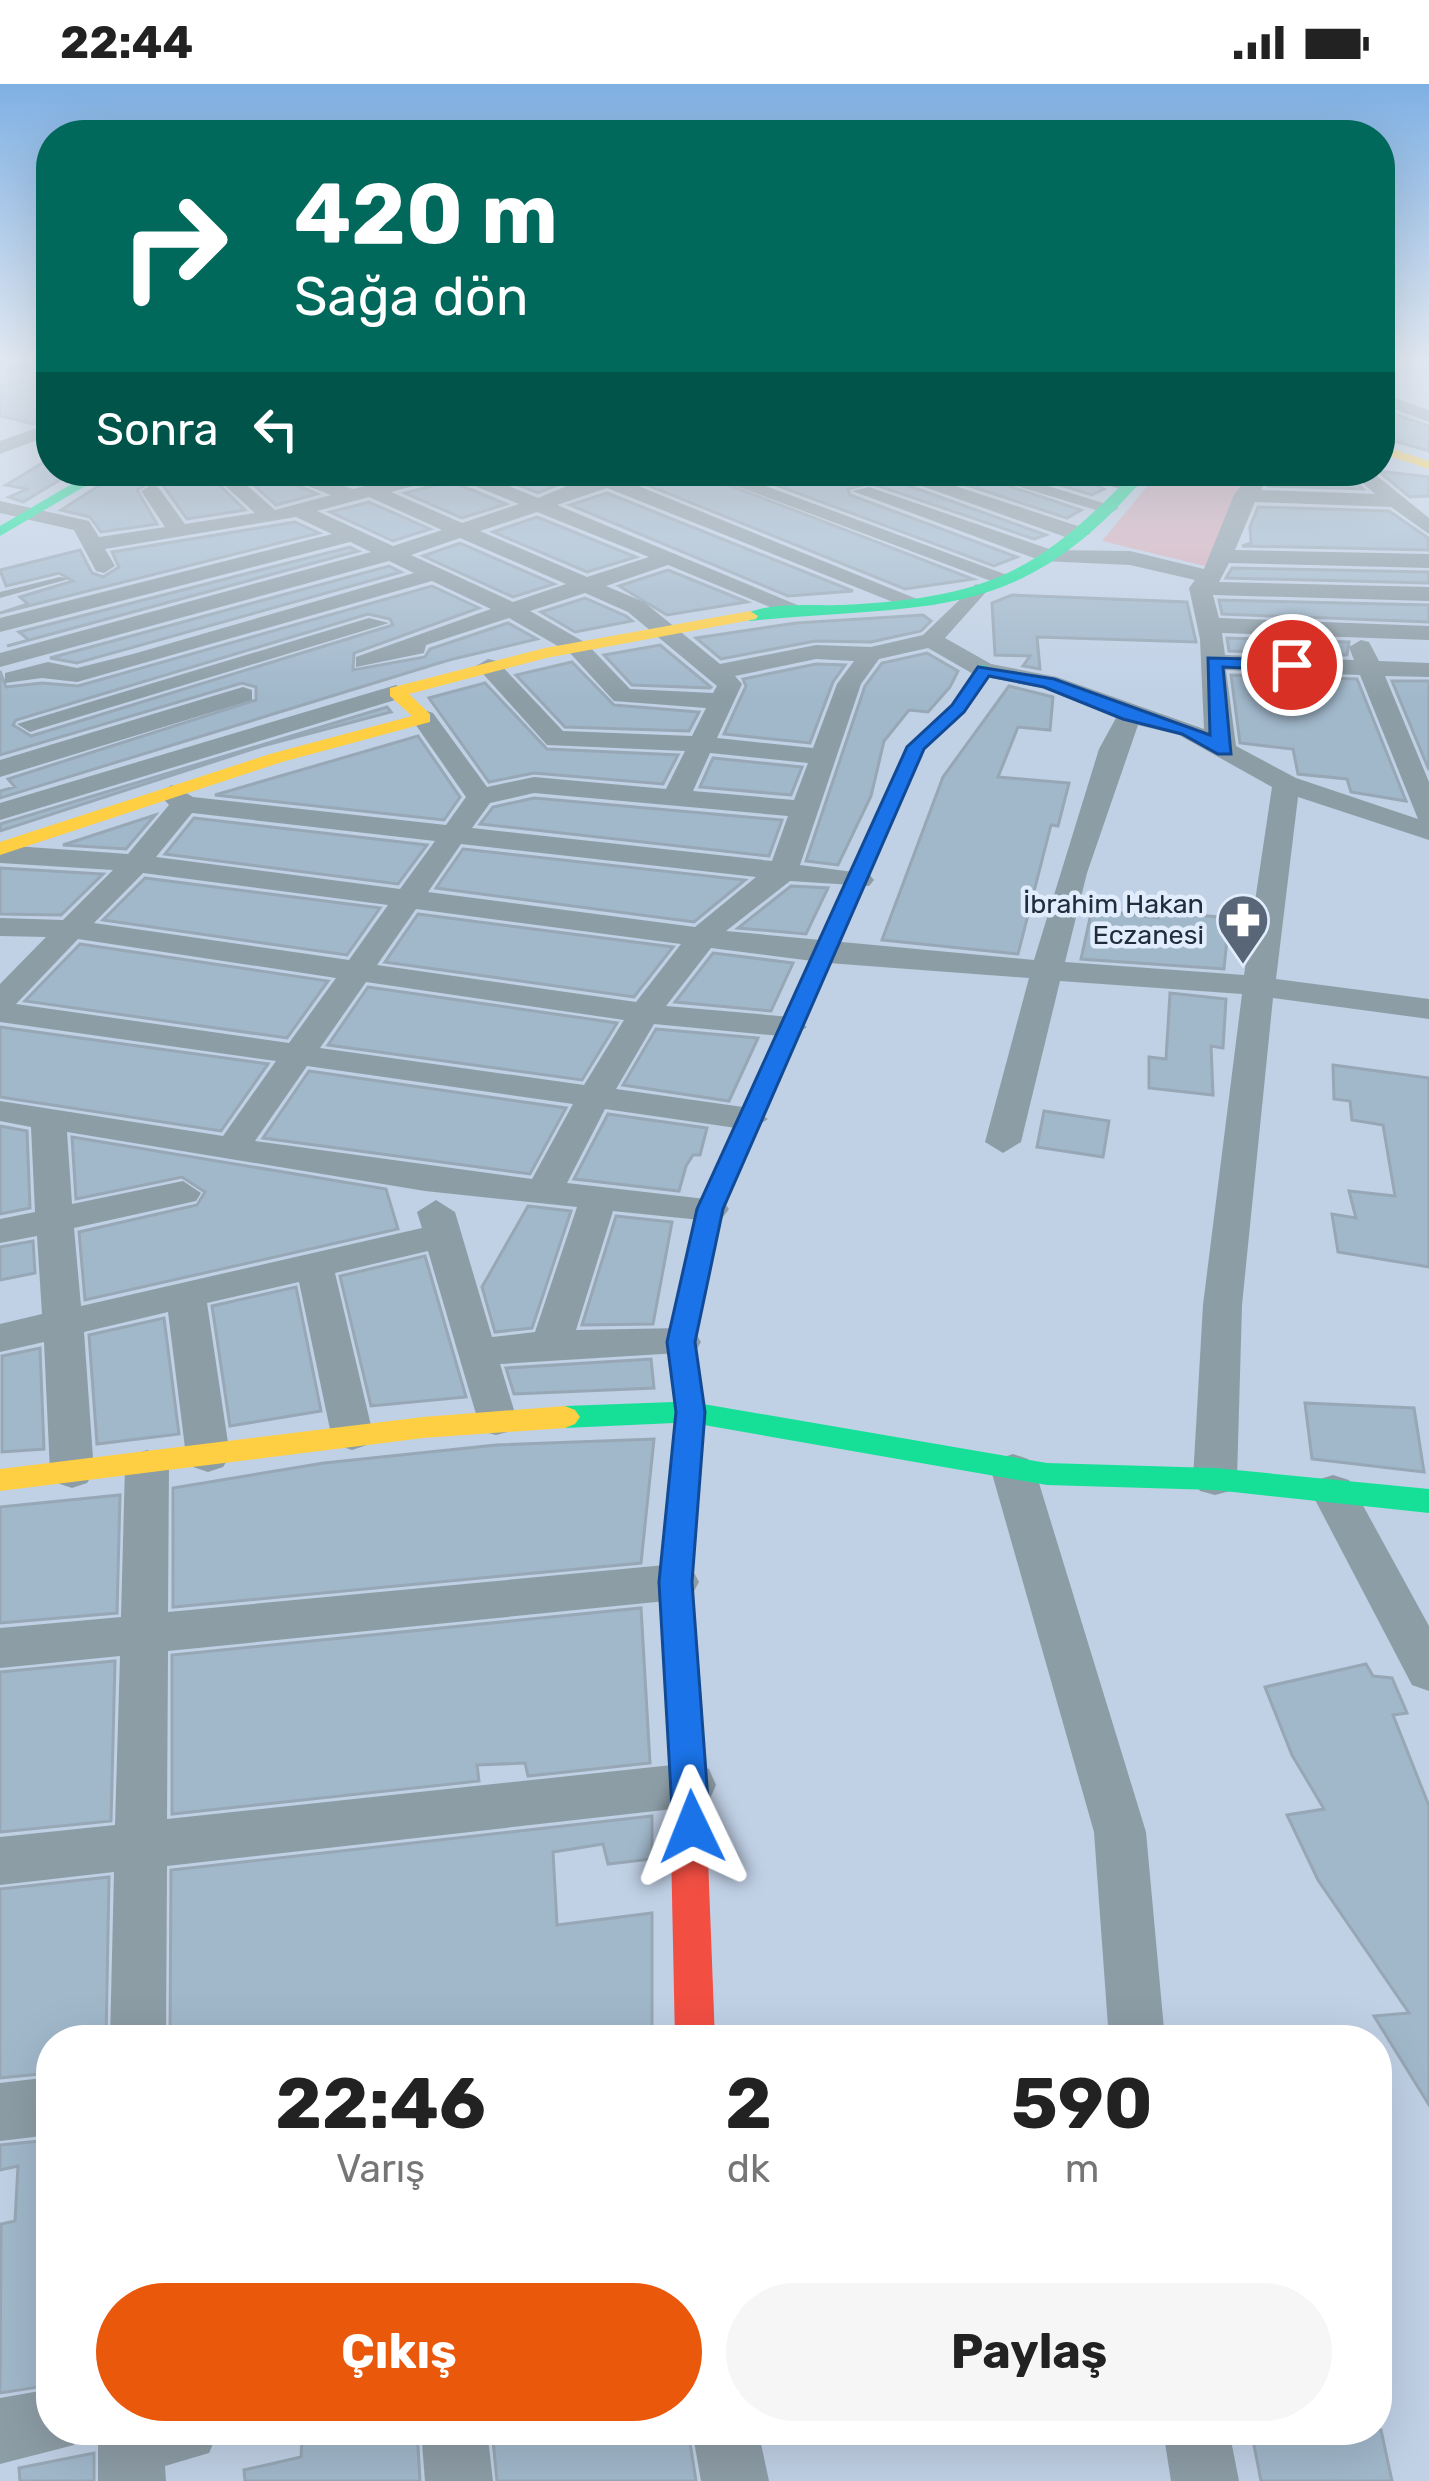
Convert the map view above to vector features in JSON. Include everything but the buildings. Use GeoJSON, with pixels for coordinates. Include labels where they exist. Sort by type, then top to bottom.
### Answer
{"type":"FeatureCollection","features":[{"type":"Feature","properties":{"kind":"street"},"geometry":{"type":"LineString","coordinates":[[0,532],[78,486]]}},
{"type":"Feature","properties":{"kind":"street"},"geometry":{"type":"LineString","coordinates":[[236,486],[271,517]]}},
{"type":"Feature","properties":{"kind":"street"},"geometry":{"type":"LineString","coordinates":[[333,486],[464,530],[592,587],[671,630],[730,684],[676,797]]}},
{"type":"Feature","properties":{"kind":"street"},"geometry":{"type":"LineString","coordinates":[[94,544],[271,517],[394,486]]}},
{"type":"Feature","properties":{"kind":"street"},"geometry":{"type":"LineString","coordinates":[[480,486],[714,575],[786,611],[816,652]]}},
{"type":"Feature","properties":{"kind":"street"},"geometry":{"type":"LineString","coordinates":[[7,669],[104,632],[394,553],[582,486]]}},
{"type":"Feature","properties":{"kind":"street"},"geometry":{"type":"LineString","coordinates":[[630,486],[907,599]]}},
{"type":"Feature","properties":{"kind":"street"},"geometry":{"type":"LineString","coordinates":[[748,486],[1007,579]]}},
{"type":"Feature","properties":{"kind":"street"},"geometry":{"type":"LineString","coordinates":[[865,486],[1050,556],[1130,558],[1210,574],[1429,594]]}},
{"type":"Feature","properties":{"kind":"street"},"geometry":{"type":"LineString","coordinates":[[365,662],[592,587],[730,529],[872,486]]}},
{"type":"Feature","properties":{"kind":"street"},"geometry":{"type":"LineString","coordinates":[[937,486],[1079,534]]}},
{"type":"Feature","properties":{"kind":"street"},"geometry":{"type":"LineString","coordinates":[[1031,486],[1109,508]]}},
{"type":"Feature","properties":{"kind":"street"},"geometry":{"type":"LineString","coordinates":[[0,812],[456,673],[786,611],[976,591],[1050,556],[1109,508],[1128,486]]}},
{"type":"Feature","properties":{"kind":"street"},"geometry":{"type":"LineString","coordinates":[[1251,486],[1244,495],[1252,532]]}},
{"type":"Feature","properties":{"kind":"street"},"geometry":{"type":"LineString","coordinates":[[1376,486],[1429,528]]}},
{"type":"Feature","properties":{"kind":"street"},"geometry":{"type":"LineString","coordinates":[[151,491],[179,531]]}},
{"type":"Feature","properties":{"kind":"street"},"geometry":{"type":"LineString","coordinates":[[1244,495],[1394,501]]}},
{"type":"Feature","properties":{"kind":"street"},"geometry":{"type":"LineString","coordinates":[[0,507],[76,522],[94,544],[117,588],[150,620]]}},
{"type":"Feature","properties":{"kind":"street"},"geometry":{"type":"LineString","coordinates":[[300,511],[514,610],[578,647],[623,696],[719,701]]}},
{"type":"Feature","properties":{"kind":"street"},"geometry":{"type":"LineString","coordinates":[[714,575],[859,529]]}},
{"type":"Feature","properties":{"kind":"street"},"geometry":{"type":"LineString","coordinates":[[1224,750],[1216,724],[1214,662],[1207,625],[1210,574],[1252,532],[1429,540]]}},
{"type":"Feature","properties":{"kind":"street"},"geometry":{"type":"LineString","coordinates":[[117,588],[350,536]]}},
{"type":"Feature","properties":{"kind":"street"},"geometry":{"type":"LineString","coordinates":[[0,625],[227,553]]}},
{"type":"Feature","properties":{"kind":"street"},"geometry":{"type":"LineString","coordinates":[[860,580],[931,555]]}},
{"type":"Feature","properties":{"kind":"street"},"geometry":{"type":"LineString","coordinates":[[1210,574],[1429,561]]}},
{"type":"Feature","properties":{"kind":"street"},"geometry":{"type":"LineString","coordinates":[[7,669],[76,675],[433,574]]}},
{"type":"Feature","properties":{"kind":"street"},"geometry":{"type":"LineString","coordinates":[[306,578],[456,673]]}},
{"type":"Feature","properties":{"kind":"street"},"geometry":{"type":"LineString","coordinates":[[716,672],[816,652],[871,654],[931,640],[976,591]]}},
{"type":"Feature","properties":{"kind":"street"},"geometry":{"type":"LineString","coordinates":[[30,724],[377,623]]}},
{"type":"Feature","properties":{"kind":"street"},"geometry":{"type":"LineString","coordinates":[[1207,625],[1429,633]]}},
{"type":"Feature","properties":{"kind":"street"},"geometry":{"type":"LineString","coordinates":[[104,632],[172,683],[212,705],[276,758]]}},
{"type":"Feature","properties":{"kind":"street"},"geometry":{"type":"LineString","coordinates":[[1353,632],[1429,815]]}},
{"type":"Feature","properties":{"kind":"street"},"geometry":{"type":"LineString","coordinates":[[931,640],[984,670],[1048,682],[1130,715],[1188,730],[1286,784],[1429,832]]}},
{"type":"Feature","properties":{"kind":"street"},"geometry":{"type":"LineString","coordinates":[[543,1192],[594,1100],[701,935],[742,895],[782,873],[849,684],[871,654]]}},
{"type":"Feature","properties":{"kind":"street"},"geometry":{"type":"LineString","coordinates":[[1214,662],[1429,670]]}},
{"type":"Feature","properties":{"kind":"street"},"geometry":{"type":"LineString","coordinates":[[488,666],[556,739],[702,744],[824,757]]}},
{"type":"Feature","properties":{"kind":"street"},"geometry":{"type":"LineString","coordinates":[[692,2025],[691,1785],[676,1582],[690,1412],[681,1342],[710,1209],[828,954],[916,747],[958,709],[984,670]]}},
{"type":"Feature","properties":{"kind":"street"},"geometry":{"type":"LineString","coordinates":[[395,692],[424,718],[481,797]]}},
{"type":"Feature","properties":{"kind":"street"},"geometry":{"type":"LineString","coordinates":[[0,769],[243,695]]}},
{"type":"Feature","properties":{"kind":"street"},"geometry":{"type":"LineString","coordinates":[[1003,1142],[1072,873],[1112,749],[1130,715]]}},
{"type":"Feature","properties":{"kind":"street"},"geometry":{"type":"LineString","coordinates":[[0,852],[179,799],[276,758],[424,718]]}},
{"type":"Feature","properties":{"kind":"street"},"geometry":{"type":"LineString","coordinates":[[1215,1479],[1215,1388],[1257,986],[1286,784]]}},
{"type":"Feature","properties":{"kind":"street"},"geometry":{"type":"LineString","coordinates":[[233,1147],[481,797],[534,785],[803,809]]}},
{"type":"Feature","properties":{"kind":"street"},"geometry":{"type":"LineString","coordinates":[[179,799],[859,880]]}},
{"type":"Feature","properties":{"kind":"street"},"geometry":{"type":"LineString","coordinates":[[0,1002],[136,863],[179,799]]}},
{"type":"Feature","properties":{"kind":"street"},"geometry":{"type":"LineString","coordinates":[[0,852],[136,863],[828,954],[1257,986],[1429,1009]]}},
{"type":"Feature","properties":{"kind":"street"},"geometry":{"type":"LineString","coordinates":[[0,928],[70,929],[649,1014],[791,1027]]}},
{"type":"Feature","properties":{"kind":"street"},"geometry":{"type":"LineString","coordinates":[[0,1012],[300,1051],[594,1100],[751,1119]]}},
{"type":"Feature","properties":{"kind":"street"},"geometry":{"type":"LineString","coordinates":[[0,1111],[425,1180],[710,1209]]}},
{"type":"Feature","properties":{"kind":"street"},"geometry":{"type":"LineString","coordinates":[[48,1117],[52,1221],[66,1322],[72,1472]]}},
{"type":"Feature","properties":{"kind":"street"},"geometry":{"type":"LineString","coordinates":[[425,1180],[496,1420]]}},
{"type":"Feature","properties":{"kind":"street"},"geometry":{"type":"LineString","coordinates":[[0,1232],[183,1193]]}},
{"type":"Feature","properties":{"kind":"street"},"geometry":{"type":"LineString","coordinates":[[551,1344],[598,1198]]}},
{"type":"Feature","properties":{"kind":"street"},"geometry":{"type":"LineString","coordinates":[[0,1338],[444,1235]]}},
{"type":"Feature","properties":{"kind":"street"},"geometry":{"type":"LineString","coordinates":[[315,1268],[352,1434]]}},
{"type":"Feature","properties":{"kind":"street"},"geometry":{"type":"LineString","coordinates":[[186,1296],[208,1456]]}},
{"type":"Feature","properties":{"kind":"street"},"geometry":{"type":"LineString","coordinates":[[478,1353],[551,1344],[681,1342]]}},
{"type":"Feature","properties":{"kind":"street"},"geometry":{"type":"LineString","coordinates":[[0,1480],[147,1466],[352,1434],[496,1420],[690,1412],[1013,1470],[1215,1479],[1429,1501]]}},
{"type":"Feature","properties":{"kind":"street"},"geometry":{"type":"LineString","coordinates":[[138,2025],[147,1466]]}},
{"type":"Feature","properties":{"kind":"street"},"geometry":{"type":"LineString","coordinates":[[1013,1470],[1120,1832],[1136,2025]]}},
{"type":"Feature","properties":{"kind":"street"},"geometry":{"type":"LineString","coordinates":[[1333,1492],[1429,1671]]}},
{"type":"Feature","properties":{"kind":"street"},"geometry":{"type":"LineString","coordinates":[[0,1648],[676,1582]]}},
{"type":"Feature","properties":{"kind":"street"},"geometry":{"type":"LineString","coordinates":[[0,1862],[138,1842],[691,1785]]}},
{"type":"Feature","properties":{"kind":"street"},"geometry":{"type":"LineString","coordinates":[[0,2113],[36,2108]]}},
{"type":"Feature","properties":{"kind":"street"},"geometry":{"type":"LineString","coordinates":[[0,2431],[36,2425]]}},
{"type":"Feature","properties":{"kind":"street"},"geometry":{"type":"LineString","coordinates":[[455,2445],[459,2481]]}},
{"type":"Feature","properties":{"kind":"street"},"geometry":{"type":"LineString","coordinates":[[728,2445],[735,2481]]}},
{"type":"Feature","properties":{"kind":"street"},"geometry":{"type":"LineString","coordinates":[[1199,2445],[1205,2481]]}},
{"type":"Feature","properties":{"kind":"lane"},"geometry":{"type":"LineString","coordinates":[[3,583],[64,579]]}},
{"type":"Feature","properties":{"kind":"shaded area"},"geometry":{"type":"Polygon","coordinates":[[[1148,486],[1250,486],[1209,567],[1102,541],[1148,486]]]}},
{"type":"Feature","properties":{"kind":"traffic: fast"},"geometry":{"type":"LineString","coordinates":[[0,532],[78,486]]}},
{"type":"Feature","properties":{"kind":"traffic: fast"},"geometry":{"type":"LineString","coordinates":[[750,616],[946,600],[1007,582],[1064,548],[1129,486]]}},
{"type":"Feature","properties":{"kind":"traffic: fast"},"geometry":{"type":"LineString","coordinates":[[685,1703],[676,1582],[690,1412],[681,1342],[710,1209],[916,747],[958,708],[984,670]]}},
{"type":"Feature","properties":{"kind":"traffic: fast"},"geometry":{"type":"LineString","coordinates":[[565,1417],[690,1412],[1047,1474],[1215,1479],[1429,1501]]}},
{"type":"Feature","properties":{"kind":"traffic: slow"},"geometry":{"type":"LineString","coordinates":[[396,692],[545,653],[750,616]]}},
{"type":"Feature","properties":{"kind":"traffic: slow"},"geometry":{"type":"LineString","coordinates":[[0,849],[276,758],[424,718],[402,697]]}},
{"type":"Feature","properties":{"kind":"traffic: slow"},"geometry":{"type":"LineString","coordinates":[[0,1480],[423,1428],[565,1417]]}},
{"type":"Feature","properties":{"kind":"traffic: jam"},"geometry":{"type":"LineString","coordinates":[[685,1703],[695,2025]]}},
{"type":"Feature","properties":{"kind":"place","name":"İbrahim Hakan Eczanesi"},"geometry":{"type":"Point","coordinates":[1243,966]}},
{"type":"Feature","properties":{"kind":"route"},"geometry":{"type":"LineString","coordinates":[[692,1827],[676,1582],[690,1412],[681,1342],[710,1209],[870,860],[916,747],[958,709],[984,670],[1048,682],[1130,715],[1188,730],[1224,750],[1216,724],[1214,662],[1292,665]]}}]}
